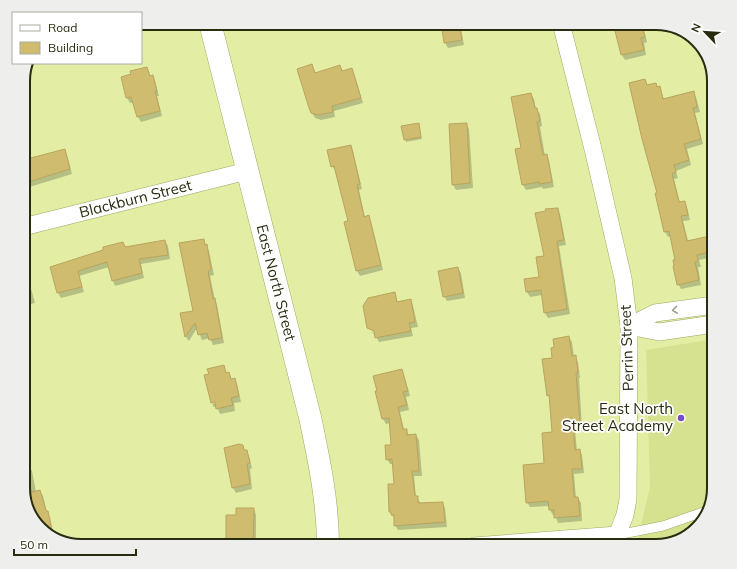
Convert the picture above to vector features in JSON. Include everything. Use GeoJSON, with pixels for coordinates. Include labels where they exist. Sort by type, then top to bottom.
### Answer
{"type":"FeatureCollection","features":[{"type":"Feature","properties":{"kind":"main road","name":"East North Street"},"geometry":{"type":"LineString","coordinates":[[212,30],[310,416],[325,492],[328,539]]}},
{"type":"Feature","properties":{"kind":"street","name":"Perrin Street"},"geometry":{"type":"LineString","coordinates":[[563,30],[593,149],[623,278],[629,326],[628,499],[625,515],[617,539]]}},
{"type":"Feature","properties":{"kind":"street","name":"Blackburn Street"},"geometry":{"type":"LineString","coordinates":[[30,225],[247,170]]}},
{"type":"Feature","properties":{"kind":"street"},"geometry":{"type":"LineString","coordinates":[[629,326],[655,313],[707,306]]}},
{"type":"Feature","properties":{"kind":"street"},"geometry":{"type":"LineString","coordinates":[[629,326],[659,332],[707,325]]}},
{"type":"Feature","properties":{"kind":"lane"},"geometry":{"type":"LineString","coordinates":[[622,539],[701,513]]}},
{"type":"Feature","properties":{"kind":"shaded area","name":"East North Street Academy"},"geometry":{"type":"Polygon","coordinates":[[[707,340],[706,498],[702,511],[692,524],[679,534],[656,539],[638,539],[650,487],[646,350],[707,340]]]}},
{"type":"Feature","properties":{"kind":"building"},"geometry":{"type":"Polygon","coordinates":[[[442,30],[460,30],[462,40],[444,43],[442,30]]]}},
{"type":"Feature","properties":{"kind":"building"},"geometry":{"type":"Polygon","coordinates":[[[615,30],[643,30],[645,37],[641,38],[644,50],[621,55],[615,30]]]}},
{"type":"Feature","properties":{"kind":"building"},"geometry":{"type":"Polygon","coordinates":[[[312,64],[315,73],[340,65],[342,71],[352,68],[361,98],[332,106],[333,112],[318,115],[311,113],[297,69],[312,64]]]}},
{"type":"Feature","properties":{"kind":"building"},"geometry":{"type":"Polygon","coordinates":[[[147,67],[150,76],[153,75],[160,111],[137,117],[131,97],[126,98],[121,77],[131,74],[130,71],[147,67]]]}},
{"type":"Feature","properties":{"kind":"building"},"geometry":{"type":"Polygon","coordinates":[[[645,79],[647,85],[656,83],[657,87],[660,86],[663,99],[694,91],[697,107],[693,108],[701,139],[684,144],[689,160],[674,165],[676,172],[672,174],[679,202],[685,201],[688,215],[681,216],[687,241],[707,237],[707,253],[697,255],[698,262],[695,262],[699,280],[677,285],[673,266],[673,260],[675,260],[669,231],[664,232],[655,193],[657,193],[642,139],[629,83],[645,79]]]}},
{"type":"Feature","properties":{"kind":"building"},"geometry":{"type":"Polygon","coordinates":[[[531,93],[540,121],[537,122],[543,155],[547,154],[552,182],[539,184],[539,182],[522,185],[515,149],[521,148],[511,97],[531,93]]]}},
{"type":"Feature","properties":{"kind":"building"},"geometry":{"type":"Polygon","coordinates":[[[419,123],[421,137],[404,140],[401,126],[419,123]]]}},
{"type":"Feature","properties":{"kind":"building"},"geometry":{"type":"Polygon","coordinates":[[[467,123],[470,183],[452,185],[449,124],[467,123]]]}},
{"type":"Feature","properties":{"kind":"building"},"geometry":{"type":"Polygon","coordinates":[[[351,145],[360,184],[357,185],[364,217],[369,215],[381,265],[356,271],[344,222],[348,221],[334,166],[331,167],[327,150],[351,145]]]}},
{"type":"Feature","properties":{"kind":"building"},"geometry":{"type":"Polygon","coordinates":[[[65,149],[70,169],[30,181],[30,158],[65,149]]]}},
{"type":"Feature","properties":{"kind":"building"},"geometry":{"type":"Polygon","coordinates":[[[558,208],[564,240],[557,241],[567,309],[544,313],[541,290],[526,292],[524,279],[539,277],[536,257],[544,256],[535,213],[546,211],[545,209],[558,208]]]}},
{"type":"Feature","properties":{"kind":"building"},"geometry":{"type":"Polygon","coordinates":[[[204,239],[205,245],[207,244],[211,270],[208,271],[213,299],[215,298],[222,338],[209,340],[207,333],[198,335],[195,323],[185,337],[180,313],[193,311],[179,243],[204,239]]]}},
{"type":"Feature","properties":{"kind":"building"},"geometry":{"type":"Polygon","coordinates":[[[165,240],[168,255],[139,259],[142,273],[112,281],[107,262],[78,271],[82,287],[57,293],[50,267],[103,250],[103,247],[123,242],[125,247],[165,240]]]}},
{"type":"Feature","properties":{"kind":"building"},"geometry":{"type":"Polygon","coordinates":[[[458,267],[463,293],[443,297],[438,271],[458,267]]]}},
{"type":"Feature","properties":{"kind":"building"},"geometry":{"type":"Polygon","coordinates":[[[395,292],[397,302],[411,299],[415,322],[409,323],[411,331],[375,338],[374,331],[367,328],[363,306],[368,298],[395,292]]]}},
{"type":"Feature","properties":{"kind":"building"},"geometry":{"type":"Polygon","coordinates":[[[569,336],[572,356],[576,355],[578,373],[576,373],[580,424],[573,424],[575,450],[580,449],[582,469],[572,469],[574,497],[578,497],[580,516],[554,518],[554,510],[549,510],[548,501],[526,503],[523,465],[544,463],[542,433],[552,432],[549,395],[547,396],[542,359],[552,358],[551,348],[554,347],[553,339],[569,336]]]}},
{"type":"Feature","properties":{"kind":"building"},"geometry":{"type":"Polygon","coordinates":[[[224,365],[226,373],[229,372],[231,379],[235,378],[239,396],[231,398],[233,405],[216,409],[215,402],[211,403],[204,375],[209,374],[207,369],[224,365]]]}},
{"type":"Feature","properties":{"kind":"building"},"geometry":{"type":"Polygon","coordinates":[[[402,369],[408,391],[403,392],[407,405],[398,407],[403,429],[407,429],[407,435],[416,434],[419,471],[412,471],[415,496],[418,496],[418,503],[443,502],[445,522],[394,526],[394,515],[391,515],[391,512],[389,512],[388,484],[394,484],[392,459],[386,460],[385,445],[391,445],[389,418],[382,419],[373,376],[402,369]]]}},
{"type":"Feature","properties":{"kind":"building"},"geometry":{"type":"Polygon","coordinates":[[[239,444],[243,445],[244,450],[247,450],[250,463],[247,464],[250,484],[232,488],[224,448],[239,444]]]}},
{"type":"Feature","properties":{"kind":"building"},"geometry":{"type":"Polygon","coordinates":[[[40,490],[46,511],[48,511],[52,529],[43,522],[37,514],[30,492],[40,490]]]}},
{"type":"Feature","properties":{"kind":"building"},"geometry":{"type":"Polygon","coordinates":[[[236,508],[254,508],[253,539],[226,539],[226,515],[236,515],[236,508]]]}},
{"type":"Feature","properties":{"kind":"place","name":"East North Street Academy"},"geometry":{"type":"Point","coordinates":[681,418]}}]}
